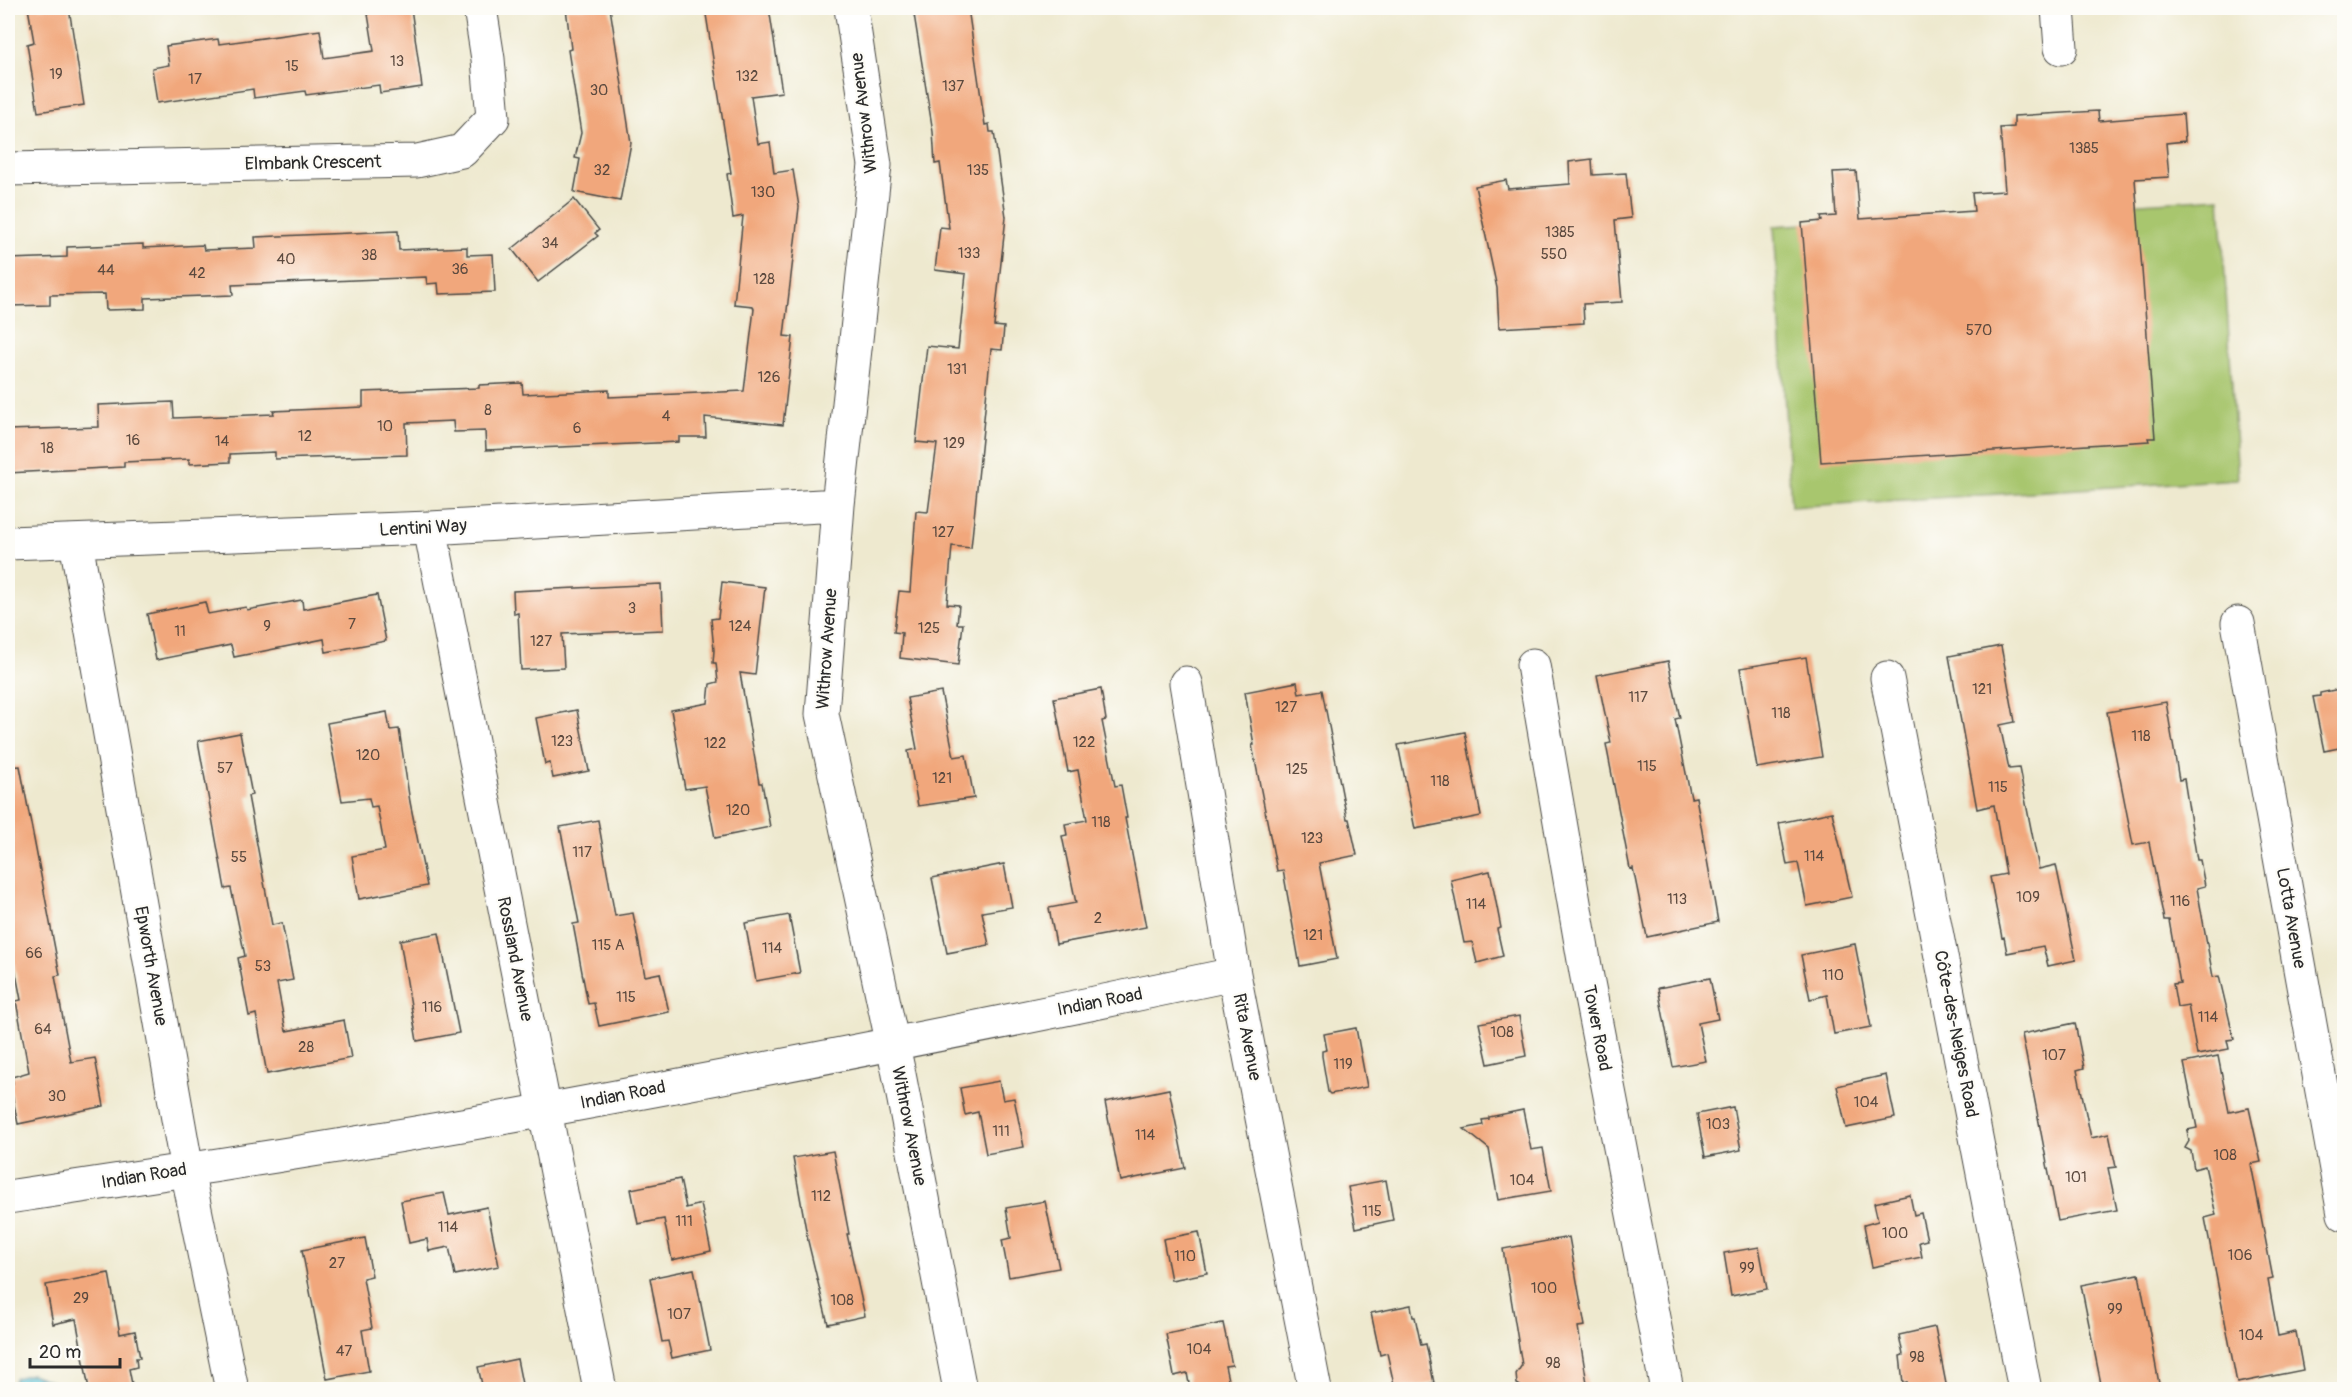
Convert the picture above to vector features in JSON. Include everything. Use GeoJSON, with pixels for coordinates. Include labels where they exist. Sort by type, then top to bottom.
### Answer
{"type":"FeatureCollection","features":[{"type":"Feature","properties":{"kind":"street","name":"Elmbank Crescent"},"geometry":{"type":"LineString","coordinates":[[8,169],[417,161],[462,151],[493,118],[488,59],[480,8]]}},
{"type":"Feature","properties":{"kind":"street","name":"Withrow Avenue"},"geometry":{"type":"LineString","coordinates":[[851,8],[874,165],[838,505],[822,714],[893,1044],[960,1389]]}},
{"type":"Feature","properties":{"kind":"street"},"geometry":{"type":"LineString","coordinates":[[2058,8],[2061,48]]}},
{"type":"Feature","properties":{"kind":"street","name":"Lentini Way"},"geometry":{"type":"LineString","coordinates":[[8,543],[430,528],[838,505]]}},
{"type":"Feature","properties":{"kind":"street","name":"Rossland Avenue"},"geometry":{"type":"LineString","coordinates":[[430,528],[600,1389]]}},
{"type":"Feature","properties":{"kind":"street","name":"Epworth Avenue"},"geometry":{"type":"LineString","coordinates":[[76,542],[187,1170],[232,1389]]}},
{"type":"Feature","properties":{"kind":"street","name":"Lotta Avenue"},"geometry":{"type":"LineString","coordinates":[[2238,623],[2344,1214]]}},
{"type":"Feature","properties":{"kind":"street","name":"Tower Road"},"geometry":{"type":"LineString","coordinates":[[1533,665],[1586,972],[1667,1389]]}},
{"type":"Feature","properties":{"kind":"street","name":"Côte-des-Neiges Road"},"geometry":{"type":"LineString","coordinates":[[1887,678],[2025,1389]]}},
{"type":"Feature","properties":{"kind":"street","name":"Rita Avenue"},"geometry":{"type":"LineString","coordinates":[[1186,683],[1234,974],[1315,1389]]}},
{"type":"Feature","properties":{"kind":"street","name":"Indian Road"},"geometry":{"type":"LineString","coordinates":[[8,1197],[187,1170],[544,1110],[893,1044],[1234,974]]}},
{"type":"Feature","properties":{"kind":"green space"},"geometry":{"type":"Polygon","coordinates":[[[2220,198],[2238,479],[1791,507],[1774,226],[2220,198]]]}},
{"type":"Feature","properties":{"kind":"water"},"geometry":{"type":"Polygon","coordinates":[[[31,1374],[66,1387],[65,1389],[12,1389],[15,1378],[31,1374]]]}},
{"type":"Feature","properties":{"kind":"building"},"geometry":{"type":"Polygon","coordinates":[[[28,8],[69,8],[84,105],[38,112],[27,44],[34,42],[28,8]]]}},
{"type":"Feature","properties":{"kind":"building"},"geometry":{"type":"Polygon","coordinates":[[[367,8],[411,8],[422,87],[380,93],[379,85],[306,95],[305,91],[254,98],[253,89],[157,103],[152,68],[169,65],[166,46],[218,39],[219,44],[320,30],[324,58],[374,51],[367,8]]]}},
{"type":"Feature","properties":{"kind":"building"},"geometry":{"type":"Polygon","coordinates":[[[566,8],[610,8],[631,143],[620,201],[574,192],[580,159],[575,158],[581,133],[568,50],[571,49],[566,8]]]}},
{"type":"Feature","properties":{"kind":"building"},"geometry":{"type":"Polygon","coordinates":[[[705,8],[769,8],[782,92],[751,96],[758,144],[770,142],[774,173],[793,170],[799,207],[784,336],[793,337],[783,425],[705,417],[706,437],[679,437],[679,442],[486,450],[485,431],[454,432],[453,421],[406,423],[407,455],[275,459],[275,452],[230,454],[230,462],[189,464],[189,459],[124,462],[124,467],[8,473],[8,430],[99,427],[98,405],[173,402],[174,418],[274,414],[273,411],[363,407],[363,392],[479,388],[479,385],[522,383],[523,394],[609,390],[609,397],[744,391],[754,309],[753,306],[734,304],[743,216],[733,218],[727,174],[731,173],[705,8]]]}},
{"type":"Feature","properties":{"kind":"building"},"geometry":{"type":"Polygon","coordinates":[[[913,8],[968,8],[985,125],[989,124],[990,132],[994,132],[1006,217],[994,326],[1004,327],[1002,350],[991,349],[971,548],[952,546],[947,604],[959,605],[957,624],[963,624],[958,665],[900,658],[902,633],[894,632],[899,591],[910,592],[916,511],[928,512],[937,444],[916,442],[927,346],[958,349],[966,274],[935,270],[940,227],[949,228],[940,163],[935,164],[933,132],[913,8]]]}},
{"type":"Feature","properties":{"kind":"building"},"geometry":{"type":"Polygon","coordinates":[[[2098,111],[2099,121],[2183,114],[2185,141],[2166,143],[2169,177],[2135,179],[2155,438],[2148,438],[2149,441],[1821,462],[1802,223],[1822,221],[1821,217],[1836,216],[1833,172],[1856,171],[1860,219],[1974,211],[1972,193],[2005,191],[2000,128],[2014,127],[2014,116],[2098,111]]]}},
{"type":"Feature","properties":{"kind":"building"},"geometry":{"type":"Polygon","coordinates":[[[1592,159],[1593,175],[1626,173],[1631,218],[1615,220],[1622,302],[1583,304],[1584,323],[1499,328],[1497,288],[1475,186],[1506,180],[1508,189],[1570,184],[1569,162],[1592,159]]]}},
{"type":"Feature","properties":{"kind":"building"},"geometry":{"type":"Polygon","coordinates":[[[574,199],[599,230],[595,233],[598,236],[538,282],[512,249],[574,199]]]}},
{"type":"Feature","properties":{"kind":"building"},"geometry":{"type":"Polygon","coordinates":[[[398,231],[399,250],[467,247],[467,255],[493,254],[495,292],[439,294],[438,283],[427,284],[426,277],[232,285],[233,295],[145,298],[145,309],[106,310],[105,294],[50,295],[50,305],[8,306],[8,259],[67,257],[67,247],[143,244],[143,248],[203,245],[204,250],[256,248],[255,237],[398,231]]]}},
{"type":"Feature","properties":{"kind":"building"},"geometry":{"type":"Polygon","coordinates":[[[722,582],[765,587],[755,675],[740,673],[759,783],[762,783],[770,827],[715,838],[705,786],[685,789],[671,710],[708,703],[710,684],[718,682],[716,663],[713,663],[711,619],[718,618],[722,582]]]}},
{"type":"Feature","properties":{"kind":"building"},"geometry":{"type":"Polygon","coordinates":[[[661,584],[663,630],[562,634],[564,668],[521,670],[518,613],[514,614],[513,591],[661,584]]]}},
{"type":"Feature","properties":{"kind":"building"},"geometry":{"type":"Polygon","coordinates":[[[377,595],[386,641],[326,652],[324,639],[234,657],[231,645],[156,660],[147,614],[205,602],[208,614],[302,600],[303,609],[377,595]]]}},
{"type":"Feature","properties":{"kind":"building"},"geometry":{"type":"Polygon","coordinates":[[[2001,646],[2015,722],[2000,725],[2009,769],[2019,768],[2039,869],[2056,865],[2076,960],[2048,966],[2043,946],[2007,953],[2004,937],[2002,938],[1990,877],[2006,874],[1994,805],[1977,809],[1949,656],[2001,646]]]}},
{"type":"Feature","properties":{"kind":"building"},"geometry":{"type":"Polygon","coordinates":[[[1806,657],[1822,757],[1757,768],[1740,668],[1806,657]]]}},
{"type":"Feature","properties":{"kind":"building"},"geometry":{"type":"Polygon","coordinates":[[[1668,661],[1680,718],[1675,719],[1691,798],[1696,797],[1718,922],[1647,937],[1633,868],[1630,869],[1606,744],[1611,743],[1597,675],[1668,661]]]}},
{"type":"Feature","properties":{"kind":"building"},"geometry":{"type":"Polygon","coordinates":[[[1297,682],[1299,694],[1322,690],[1347,819],[1349,819],[1357,855],[1319,863],[1337,959],[1300,966],[1283,870],[1277,871],[1252,745],[1254,745],[1245,692],[1297,682]]]}},
{"type":"Feature","properties":{"kind":"building"},"geometry":{"type":"Polygon","coordinates":[[[2344,688],[2344,747],[2324,751],[2313,697],[2320,696],[2320,693],[2344,688]]]}},
{"type":"Feature","properties":{"kind":"building"},"geometry":{"type":"Polygon","coordinates":[[[1101,689],[1106,720],[1102,721],[1115,786],[1121,785],[1146,927],[1056,944],[1049,908],[1076,903],[1062,836],[1067,835],[1065,824],[1087,820],[1078,770],[1068,772],[1054,698],[1101,689]]]}},
{"type":"Feature","properties":{"kind":"building"},"geometry":{"type":"Polygon","coordinates":[[[941,692],[954,757],[966,755],[974,798],[918,806],[908,751],[917,749],[907,698],[941,692]]]}},
{"type":"Feature","properties":{"kind":"building"},"geometry":{"type":"Polygon","coordinates":[[[2166,702],[2179,780],[2184,779],[2197,860],[2200,860],[2205,886],[2197,888],[2213,977],[2219,976],[2234,1039],[2227,1040],[2229,1049],[2197,1055],[2188,1005],[2177,1007],[2173,984],[2180,983],[2169,920],[2164,920],[2149,842],[2133,845],[2107,712],[2166,702]]]}},
{"type":"Feature","properties":{"kind":"building"},"geometry":{"type":"Polygon","coordinates":[[[577,710],[589,771],[553,778],[550,763],[545,764],[536,718],[577,710]]]}},
{"type":"Feature","properties":{"kind":"building"},"geometry":{"type":"Polygon","coordinates":[[[387,712],[390,730],[399,729],[410,802],[427,886],[359,899],[352,856],[385,850],[377,806],[371,807],[369,798],[342,801],[327,723],[387,712]]]}},
{"type":"Feature","properties":{"kind":"building"},"geometry":{"type":"Polygon","coordinates":[[[1465,732],[1481,816],[1415,829],[1398,745],[1465,732]]]}},
{"type":"Feature","properties":{"kind":"building"},"geometry":{"type":"Polygon","coordinates":[[[240,733],[252,795],[248,796],[272,925],[282,923],[293,980],[277,983],[286,1031],[344,1020],[351,1058],[267,1074],[256,1014],[249,1016],[238,958],[245,956],[231,888],[225,889],[198,741],[240,733]]]}},
{"type":"Feature","properties":{"kind":"building"},"geometry":{"type":"Polygon","coordinates":[[[20,766],[60,975],[55,976],[71,1062],[95,1058],[104,1106],[18,1124],[10,1085],[13,1084],[12,1077],[29,1072],[16,1001],[21,1000],[8,932],[8,767],[20,766]]]}},
{"type":"Feature","properties":{"kind":"building"},"geometry":{"type":"Polygon","coordinates":[[[1832,812],[1852,897],[1807,906],[1798,863],[1787,865],[1779,823],[1832,812]]]}},
{"type":"Feature","properties":{"kind":"building"},"geometry":{"type":"Polygon","coordinates":[[[598,820],[615,916],[633,913],[645,976],[660,973],[669,1012],[599,1026],[594,1003],[588,1004],[573,924],[579,923],[560,827],[598,820]]]}},
{"type":"Feature","properties":{"kind":"building"},"geometry":{"type":"Polygon","coordinates":[[[1004,864],[1012,907],[982,912],[989,945],[947,953],[932,878],[1004,864]]]}},
{"type":"Feature","properties":{"kind":"building"},"geometry":{"type":"Polygon","coordinates":[[[1490,871],[1501,928],[1497,929],[1503,956],[1477,963],[1472,942],[1464,943],[1451,880],[1490,871]]]}},
{"type":"Feature","properties":{"kind":"building"},"geometry":{"type":"Polygon","coordinates":[[[789,915],[800,973],[756,981],[745,923],[789,915]]]}},
{"type":"Feature","properties":{"kind":"building"},"geometry":{"type":"Polygon","coordinates":[[[439,933],[459,1033],[417,1041],[400,940],[439,933]]]}},
{"type":"Feature","properties":{"kind":"building"},"geometry":{"type":"Polygon","coordinates":[[[1855,944],[1871,1027],[1834,1034],[1827,995],[1810,999],[1801,955],[1855,944]]]}},
{"type":"Feature","properties":{"kind":"building"},"geometry":{"type":"Polygon","coordinates":[[[1710,978],[1718,1019],[1698,1023],[1706,1061],[1673,1067],[1658,988],[1710,978]]]}},
{"type":"Feature","properties":{"kind":"building"},"geometry":{"type":"Polygon","coordinates":[[[1519,1016],[1526,1056],[1488,1064],[1479,1023],[1519,1016]]]}},
{"type":"Feature","properties":{"kind":"building"},"geometry":{"type":"Polygon","coordinates":[[[2075,1023],[2084,1068],[2077,1070],[2091,1138],[2109,1134],[2116,1167],[2108,1168],[2117,1210],[2058,1221],[2022,1034],[2075,1023]]]}},
{"type":"Feature","properties":{"kind":"building"},"geometry":{"type":"Polygon","coordinates":[[[1356,1028],[1367,1087],[1330,1094],[1322,1056],[1322,1051],[1327,1050],[1324,1034],[1356,1028]]]}},
{"type":"Feature","properties":{"kind":"building"},"geometry":{"type":"Polygon","coordinates":[[[2218,1056],[2229,1112],[2249,1108],[2261,1162],[2251,1164],[2273,1279],[2268,1280],[2278,1336],[2296,1332],[2303,1370],[2237,1383],[2205,1218],[2216,1215],[2205,1166],[2194,1169],[2191,1151],[2185,1148],[2189,1141],[2187,1130],[2197,1128],[2184,1063],[2218,1056]]]}},
{"type":"Feature","properties":{"kind":"building"},"geometry":{"type":"Polygon","coordinates":[[[1886,1075],[1895,1118],[1846,1128],[1837,1086],[1886,1075]]]}},
{"type":"Feature","properties":{"kind":"building"},"geometry":{"type":"Polygon","coordinates":[[[999,1081],[1003,1100],[1014,1098],[1024,1147],[986,1154],[978,1112],[965,1115],[960,1088],[999,1081]]]}},
{"type":"Feature","properties":{"kind":"building"},"geometry":{"type":"Polygon","coordinates":[[[1169,1089],[1185,1168],[1120,1181],[1105,1102],[1169,1089]]]}},
{"type":"Feature","properties":{"kind":"building"},"geometry":{"type":"Polygon","coordinates":[[[1733,1107],[1741,1150],[1705,1157],[1697,1114],[1733,1107]]]}},
{"type":"Feature","properties":{"kind":"building"},"geometry":{"type":"Polygon","coordinates":[[[1523,1110],[1531,1150],[1543,1148],[1551,1191],[1498,1200],[1489,1149],[1464,1129],[1483,1125],[1482,1120],[1489,1119],[1489,1117],[1523,1110]]]}},
{"type":"Feature","properties":{"kind":"building"},"geometry":{"type":"Polygon","coordinates":[[[833,1151],[849,1234],[847,1234],[865,1316],[828,1324],[808,1241],[793,1158],[833,1151]]]}},
{"type":"Feature","properties":{"kind":"building"},"geometry":{"type":"Polygon","coordinates":[[[680,1179],[686,1208],[701,1204],[711,1251],[672,1260],[664,1219],[638,1224],[631,1189],[680,1179]]]}},
{"type":"Feature","properties":{"kind":"building"},"geometry":{"type":"Polygon","coordinates":[[[1386,1180],[1393,1220],[1356,1228],[1348,1187],[1386,1180]]]}},
{"type":"Feature","properties":{"kind":"building"},"geometry":{"type":"Polygon","coordinates":[[[444,1193],[449,1215],[487,1207],[499,1266],[455,1275],[449,1247],[429,1251],[427,1239],[409,1243],[401,1201],[444,1193]]]}},
{"type":"Feature","properties":{"kind":"building"},"geometry":{"type":"Polygon","coordinates":[[[1910,1195],[1914,1215],[1921,1213],[1927,1240],[1919,1242],[1922,1257],[1872,1267],[1864,1225],[1878,1221],[1874,1203],[1910,1195]]]}},
{"type":"Feature","properties":{"kind":"building"},"geometry":{"type":"Polygon","coordinates":[[[1045,1201],[1059,1268],[1009,1277],[1002,1240],[1011,1238],[1006,1208],[1045,1201]]]}},
{"type":"Feature","properties":{"kind":"building"},"geometry":{"type":"Polygon","coordinates":[[[1199,1232],[1207,1273],[1171,1280],[1163,1239],[1199,1232]]]}},
{"type":"Feature","properties":{"kind":"building"},"geometry":{"type":"Polygon","coordinates":[[[1569,1237],[1585,1326],[1578,1327],[1588,1389],[1525,1389],[1517,1384],[1516,1374],[1522,1365],[1503,1249],[1569,1237]]]}},
{"type":"Feature","properties":{"kind":"building"},"geometry":{"type":"Polygon","coordinates":[[[365,1238],[372,1276],[363,1278],[372,1328],[362,1330],[369,1371],[327,1379],[302,1250],[365,1238]]]}},
{"type":"Feature","properties":{"kind":"building"},"geometry":{"type":"Polygon","coordinates":[[[1759,1247],[1767,1289],[1731,1296],[1724,1253],[1759,1247]]]}},
{"type":"Feature","properties":{"kind":"building"},"geometry":{"type":"Polygon","coordinates":[[[694,1269],[710,1350],[672,1358],[668,1341],[662,1342],[650,1278],[694,1269]]]}},
{"type":"Feature","properties":{"kind":"building"},"geometry":{"type":"Polygon","coordinates":[[[109,1273],[120,1334],[135,1331],[140,1358],[136,1358],[137,1367],[129,1369],[133,1389],[89,1389],[76,1319],[53,1324],[46,1285],[109,1273]]]}},
{"type":"Feature","properties":{"kind":"building"},"geometry":{"type":"Polygon","coordinates":[[[2139,1274],[2160,1389],[2102,1389],[2081,1285],[2139,1274]]]}},
{"type":"Feature","properties":{"kind":"building"},"geometry":{"type":"Polygon","coordinates":[[[1411,1305],[1421,1345],[1426,1344],[1434,1383],[1395,1389],[1387,1353],[1380,1355],[1371,1313],[1411,1305]]]}},
{"type":"Feature","properties":{"kind":"building"},"geometry":{"type":"Polygon","coordinates":[[[1223,1323],[1232,1365],[1225,1366],[1230,1389],[1190,1389],[1187,1373],[1174,1376],[1166,1334],[1223,1323]]]}},
{"type":"Feature","properties":{"kind":"building"},"geometry":{"type":"Polygon","coordinates":[[[1935,1327],[1947,1389],[1909,1389],[1907,1382],[1903,1383],[1900,1356],[1903,1355],[1899,1335],[1935,1327]]]}},
{"type":"Feature","properties":{"kind":"building"},"geometry":{"type":"Polygon","coordinates":[[[517,1359],[523,1389],[483,1389],[478,1367],[517,1359]]]}}]}
